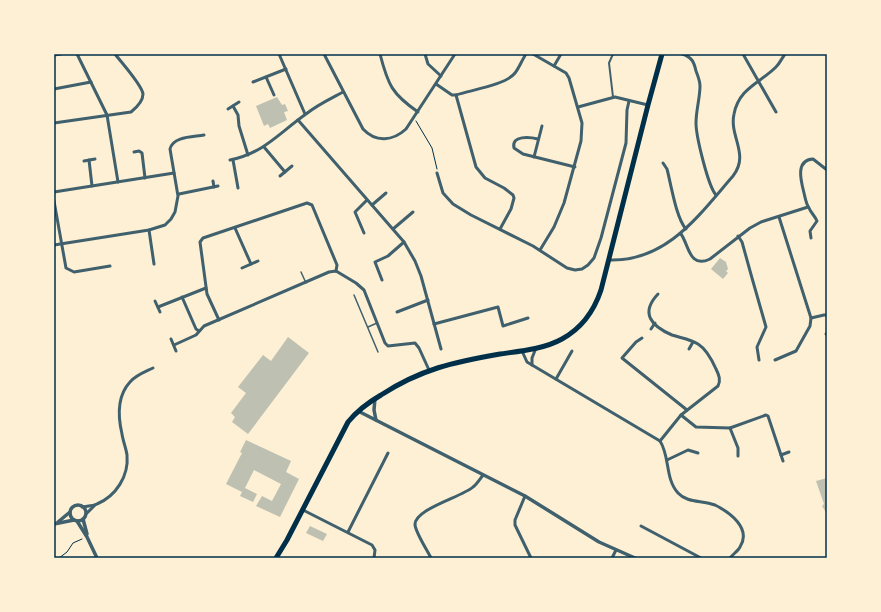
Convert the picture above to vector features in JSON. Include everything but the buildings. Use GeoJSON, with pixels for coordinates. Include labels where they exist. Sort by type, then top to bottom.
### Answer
{"type":"FeatureCollection","features":[{"type":"Feature","properties":{"kind":"highway"},"geometry":{"type":"LineString","coordinates":[[276,558],[303,510],[343,431],[351,418],[358,411],[375,398],[404,381],[429,370],[449,364],[548,345],[562,339],[575,330],[587,318],[598,299],[662,54]]}},
{"type":"Feature","properties":{"kind":"street"},"geometry":{"type":"LineString","coordinates":[[54,55],[62,54]]}},
{"type":"Feature","properties":{"kind":"street"},"geometry":{"type":"LineString","coordinates":[[77,54],[107,115],[118,182]]}},
{"type":"Feature","properties":{"kind":"street"},"geometry":{"type":"LineString","coordinates":[[54,123],[131,112],[136,108],[141,102],[143,94],[140,87],[114,54]]}},
{"type":"Feature","properties":{"kind":"street"},"geometry":{"type":"LineString","coordinates":[[279,54],[305,114]]}},
{"type":"Feature","properties":{"kind":"street"},"geometry":{"type":"LineString","coordinates":[[324,54],[363,129],[373,137],[385,139],[394,138],[406,129],[414,119],[455,54]]}},
{"type":"Feature","properties":{"kind":"street"},"geometry":{"type":"LineString","coordinates":[[380,54],[388,82],[393,90],[405,103],[418,112]]}},
{"type":"Feature","properties":{"kind":"street"},"geometry":{"type":"LineString","coordinates":[[425,54],[428,64],[441,76]]}},
{"type":"Feature","properties":{"kind":"street"},"geometry":{"type":"LineString","coordinates":[[436,84],[456,95],[509,78],[514,74],[526,54]]}},
{"type":"Feature","properties":{"kind":"street"},"geometry":{"type":"LineString","coordinates":[[533,54],[566,73],[578,107],[582,131],[579,153],[564,203],[554,226],[540,250]]}},
{"type":"Feature","properties":{"kind":"street"},"geometry":{"type":"LineString","coordinates":[[554,66],[561,54]]}},
{"type":"Feature","properties":{"kind":"street"},"geometry":{"type":"LineString","coordinates":[[612,54],[609,63],[613,97]]}},
{"type":"Feature","properties":{"kind":"street"},"geometry":{"type":"LineString","coordinates":[[682,54],[690,57],[694,61],[700,84],[696,123],[697,136],[709,181],[713,192],[716,195]]}},
{"type":"Feature","properties":{"kind":"street"},"geometry":{"type":"LineString","coordinates":[[743,54],[776,112]]}},
{"type":"Feature","properties":{"kind":"street"},"geometry":{"type":"LineString","coordinates":[[609,260],[629,258],[652,252],[666,245],[681,234],[737,172],[741,161],[733,122],[740,97],[758,80],[777,66],[785,54]]}},
{"type":"Feature","properties":{"kind":"street"},"geometry":{"type":"LineString","coordinates":[[253,82],[286,69]]}},
{"type":"Feature","properties":{"kind":"street"},"geometry":{"type":"LineString","coordinates":[[266,77],[274,96]]}},
{"type":"Feature","properties":{"kind":"street"},"geometry":{"type":"LineString","coordinates":[[54,89],[91,82]]}},
{"type":"Feature","properties":{"kind":"street"},"geometry":{"type":"LineString","coordinates":[[238,188],[232,160],[248,155],[264,147],[305,114],[343,92]]}},
{"type":"Feature","properties":{"kind":"street"},"geometry":{"type":"LineString","coordinates":[[456,95],[476,167],[484,178],[504,188],[514,198],[511,209],[500,229]]}},
{"type":"Feature","properties":{"kind":"street"},"geometry":{"type":"LineString","coordinates":[[578,107],[613,97],[620,97],[648,105]]}},
{"type":"Feature","properties":{"kind":"street"},"geometry":{"type":"LineString","coordinates":[[438,173],[443,193],[453,204],[471,215],[540,250],[567,268],[582,270],[594,258],[626,143],[627,110],[630,101]]}},
{"type":"Feature","properties":{"kind":"street"},"geometry":{"type":"LineString","coordinates":[[228,109],[239,102]]}},
{"type":"Feature","properties":{"kind":"street"},"geometry":{"type":"LineString","coordinates":[[233,106],[238,114],[239,126],[248,155]]}},
{"type":"Feature","properties":{"kind":"street"},"geometry":{"type":"LineString","coordinates":[[298,120],[404,242],[418,268],[441,350]]}},
{"type":"Feature","properties":{"kind":"street"},"geometry":{"type":"LineString","coordinates":[[534,157],[542,126]]}},
{"type":"Feature","properties":{"kind":"street"},"geometry":{"type":"LineString","coordinates":[[54,245],[149,230],[165,225],[175,212],[179,194],[170,149],[171,145],[177,140],[204,135]]}},
{"type":"Feature","properties":{"kind":"street"},"geometry":{"type":"LineString","coordinates":[[538,139],[528,137],[520,138],[513,144],[514,148],[518,152],[534,157],[575,167]]}},
{"type":"Feature","properties":{"kind":"street"},"geometry":{"type":"LineString","coordinates":[[264,147],[285,172]]}},
{"type":"Feature","properties":{"kind":"street"},"geometry":{"type":"LineString","coordinates":[[134,152],[139,151],[142,153],[145,178]]}},
{"type":"Feature","properties":{"kind":"street"},"geometry":{"type":"LineString","coordinates":[[84,161],[95,159]]}},
{"type":"Feature","properties":{"kind":"street"},"geometry":{"type":"LineString","coordinates":[[811,238],[810,231],[817,221],[808,207],[800,170],[803,164],[808,160],[813,159],[827,170]]}},
{"type":"Feature","properties":{"kind":"street"},"geometry":{"type":"LineString","coordinates":[[89,160],[92,186]]}},
{"type":"Feature","properties":{"kind":"street"},"geometry":{"type":"LineString","coordinates":[[663,163],[667,169],[679,214],[686,228]]}},
{"type":"Feature","properties":{"kind":"street"},"geometry":{"type":"LineString","coordinates":[[280,176],[292,166]]}},
{"type":"Feature","properties":{"kind":"street"},"geometry":{"type":"LineString","coordinates":[[54,192],[174,173]]}},
{"type":"Feature","properties":{"kind":"street"},"geometry":{"type":"LineString","coordinates":[[179,194],[216,187],[213,181]]}},
{"type":"Feature","properties":{"kind":"street"},"geometry":{"type":"LineString","coordinates":[[372,205],[386,192]]}},
{"type":"Feature","properties":{"kind":"street"},"geometry":{"type":"LineString","coordinates":[[364,233],[355,212],[367,200]]}},
{"type":"Feature","properties":{"kind":"street"},"geometry":{"type":"LineString","coordinates":[[54,201],[55,216],[66,268],[74,272],[110,266]]}},
{"type":"Feature","properties":{"kind":"street"},"geometry":{"type":"LineString","coordinates":[[219,320],[207,294],[200,242],[203,238],[307,203],[312,205],[337,265],[336,271]]}},
{"type":"Feature","properties":{"kind":"street"},"geometry":{"type":"LineString","coordinates":[[681,234],[691,256],[701,261],[710,259],[738,236],[755,225],[808,207]]}},
{"type":"Feature","properties":{"kind":"street"},"geometry":{"type":"LineString","coordinates":[[393,229],[413,212]]}},
{"type":"Feature","properties":{"kind":"street"},"geometry":{"type":"LineString","coordinates":[[774,360],[796,351],[810,326],[811,318],[779,217]]}},
{"type":"Feature","properties":{"kind":"street"},"geometry":{"type":"LineString","coordinates":[[235,228],[251,264]]}},
{"type":"Feature","properties":{"kind":"street"},"geometry":{"type":"LineString","coordinates":[[149,230],[154,264]]}},
{"type":"Feature","properties":{"kind":"street"},"geometry":{"type":"LineString","coordinates":[[738,236],[742,242],[766,327],[757,347],[759,360]]}},
{"type":"Feature","properties":{"kind":"street"},"geometry":{"type":"LineString","coordinates":[[382,280],[375,262],[388,256],[404,242]]}},
{"type":"Feature","properties":{"kind":"street"},"geometry":{"type":"LineString","coordinates":[[242,268],[258,261]]}},
{"type":"Feature","properties":{"kind":"street"},"geometry":{"type":"LineString","coordinates":[[174,345],[196,335],[202,328],[208,325],[329,272],[336,271],[356,283],[364,290],[385,343],[388,346],[412,342],[417,344],[429,370]]}},
{"type":"Feature","properties":{"kind":"street"},"geometry":{"type":"LineString","coordinates":[[158,307],[206,288]]}},
{"type":"Feature","properties":{"kind":"street"},"geometry":{"type":"LineString","coordinates":[[658,294],[650,304],[648,310],[650,319],[673,335],[689,339],[699,345],[714,363],[720,380],[718,386],[681,415],[660,441]]}},
{"type":"Feature","properties":{"kind":"street"},"geometry":{"type":"LineString","coordinates":[[182,297],[196,329],[200,331]]}},
{"type":"Feature","properties":{"kind":"street"},"geometry":{"type":"LineString","coordinates":[[155,300],[160,312]]}},
{"type":"Feature","properties":{"kind":"street"},"geometry":{"type":"LineString","coordinates":[[398,312],[428,300]]}},
{"type":"Feature","properties":{"kind":"street"},"geometry":{"type":"LineString","coordinates":[[434,324],[498,307],[503,326],[528,318]]}},
{"type":"Feature","properties":{"kind":"street"},"geometry":{"type":"LineString","coordinates":[[811,318],[824,314],[827,315]]}},
{"type":"Feature","properties":{"kind":"street"},"geometry":{"type":"LineString","coordinates":[[651,329],[655,323]]}},
{"type":"Feature","properties":{"kind":"street"},"geometry":{"type":"LineString","coordinates":[[642,338],[636,342],[622,358],[687,410]]}},
{"type":"Feature","properties":{"kind":"street"},"geometry":{"type":"LineString","coordinates":[[170,339],[176,351]]}},
{"type":"Feature","properties":{"kind":"street"},"geometry":{"type":"LineString","coordinates":[[689,348],[693,342]]}},
{"type":"Feature","properties":{"kind":"street"},"geometry":{"type":"LineString","coordinates":[[532,366],[532,358],[536,348]]}},
{"type":"Feature","properties":{"kind":"street"},"geometry":{"type":"LineString","coordinates":[[522,350],[527,362],[532,366],[660,441],[664,447],[671,481],[677,492],[686,499],[714,505],[736,519],[740,524],[743,539],[741,546],[730,558]]}},
{"type":"Feature","properties":{"kind":"street"},"geometry":{"type":"LineString","coordinates":[[556,379],[572,351]]}},
{"type":"Feature","properties":{"kind":"street"},"geometry":{"type":"LineString","coordinates":[[56,524],[75,506],[82,507],[95,505],[104,501],[118,488],[127,467],[127,455],[119,420],[119,407],[124,391],[130,382],[137,376],[153,368]]}},
{"type":"Feature","properties":{"kind":"street"},"geometry":{"type":"LineString","coordinates":[[375,398],[374,410],[376,420]]}},
{"type":"Feature","properties":{"kind":"street"},"geometry":{"type":"LineString","coordinates":[[358,411],[525,496],[599,542],[635,558]]}},
{"type":"Feature","properties":{"kind":"street"},"geometry":{"type":"LineString","coordinates":[[681,415],[696,427],[730,428],[766,415],[768,416],[783,461]]}},
{"type":"Feature","properties":{"kind":"street"},"geometry":{"type":"LineString","coordinates":[[730,428],[738,448],[738,456]]}},
{"type":"Feature","properties":{"kind":"street"},"geometry":{"type":"LineString","coordinates":[[667,460],[688,450],[698,453]]}},
{"type":"Feature","properties":{"kind":"street"},"geometry":{"type":"LineString","coordinates":[[781,455],[789,452]]}},
{"type":"Feature","properties":{"kind":"street"},"geometry":{"type":"LineString","coordinates":[[348,532],[388,453]]}},
{"type":"Feature","properties":{"kind":"street"},"geometry":{"type":"LineString","coordinates":[[431,558],[417,531],[415,523],[418,516],[473,488],[483,475]]}},
{"type":"Feature","properties":{"kind":"street"},"geometry":{"type":"LineString","coordinates":[[525,496],[515,520],[515,526],[531,558]]}},
{"type":"Feature","properties":{"kind":"street"},"geometry":{"type":"LineString","coordinates":[[56,524],[83,519],[95,505]]}},
{"type":"Feature","properties":{"kind":"street"},"geometry":{"type":"LineString","coordinates":[[82,507],[85,509],[86,514]]}},
{"type":"Feature","properties":{"kind":"street"},"geometry":{"type":"LineString","coordinates":[[303,510],[372,545],[375,550],[374,558]]}},
{"type":"Feature","properties":{"kind":"street"},"geometry":{"type":"LineString","coordinates":[[70,512],[71,518],[88,537]]}},
{"type":"Feature","properties":{"kind":"street"},"geometry":{"type":"LineString","coordinates":[[83,519],[88,537],[97,558]]}},
{"type":"Feature","properties":{"kind":"street"},"geometry":{"type":"LineString","coordinates":[[641,526],[701,558]]}},
{"type":"Feature","properties":{"kind":"street"},"geometry":{"type":"LineString","coordinates":[[612,558],[616,550]]}},
{"type":"Feature","properties":{"kind":"lane"},"geometry":{"type":"LineString","coordinates":[[301,272],[306,283]]}},
{"type":"Feature","properties":{"kind":"lane"},"geometry":{"type":"LineString","coordinates":[[354,295],[378,352]]}},
{"type":"Feature","properties":{"kind":"lane"},"geometry":{"type":"LineString","coordinates":[[368,327],[377,323]]}},
{"type":"Feature","properties":{"kind":"path"},"geometry":{"type":"LineString","coordinates":[[414,119],[432,148],[438,173]]}},
{"type":"Feature","properties":{"kind":"path"},"geometry":{"type":"LineString","coordinates":[[59,558],[67,552],[73,543],[88,537]]}}]}
